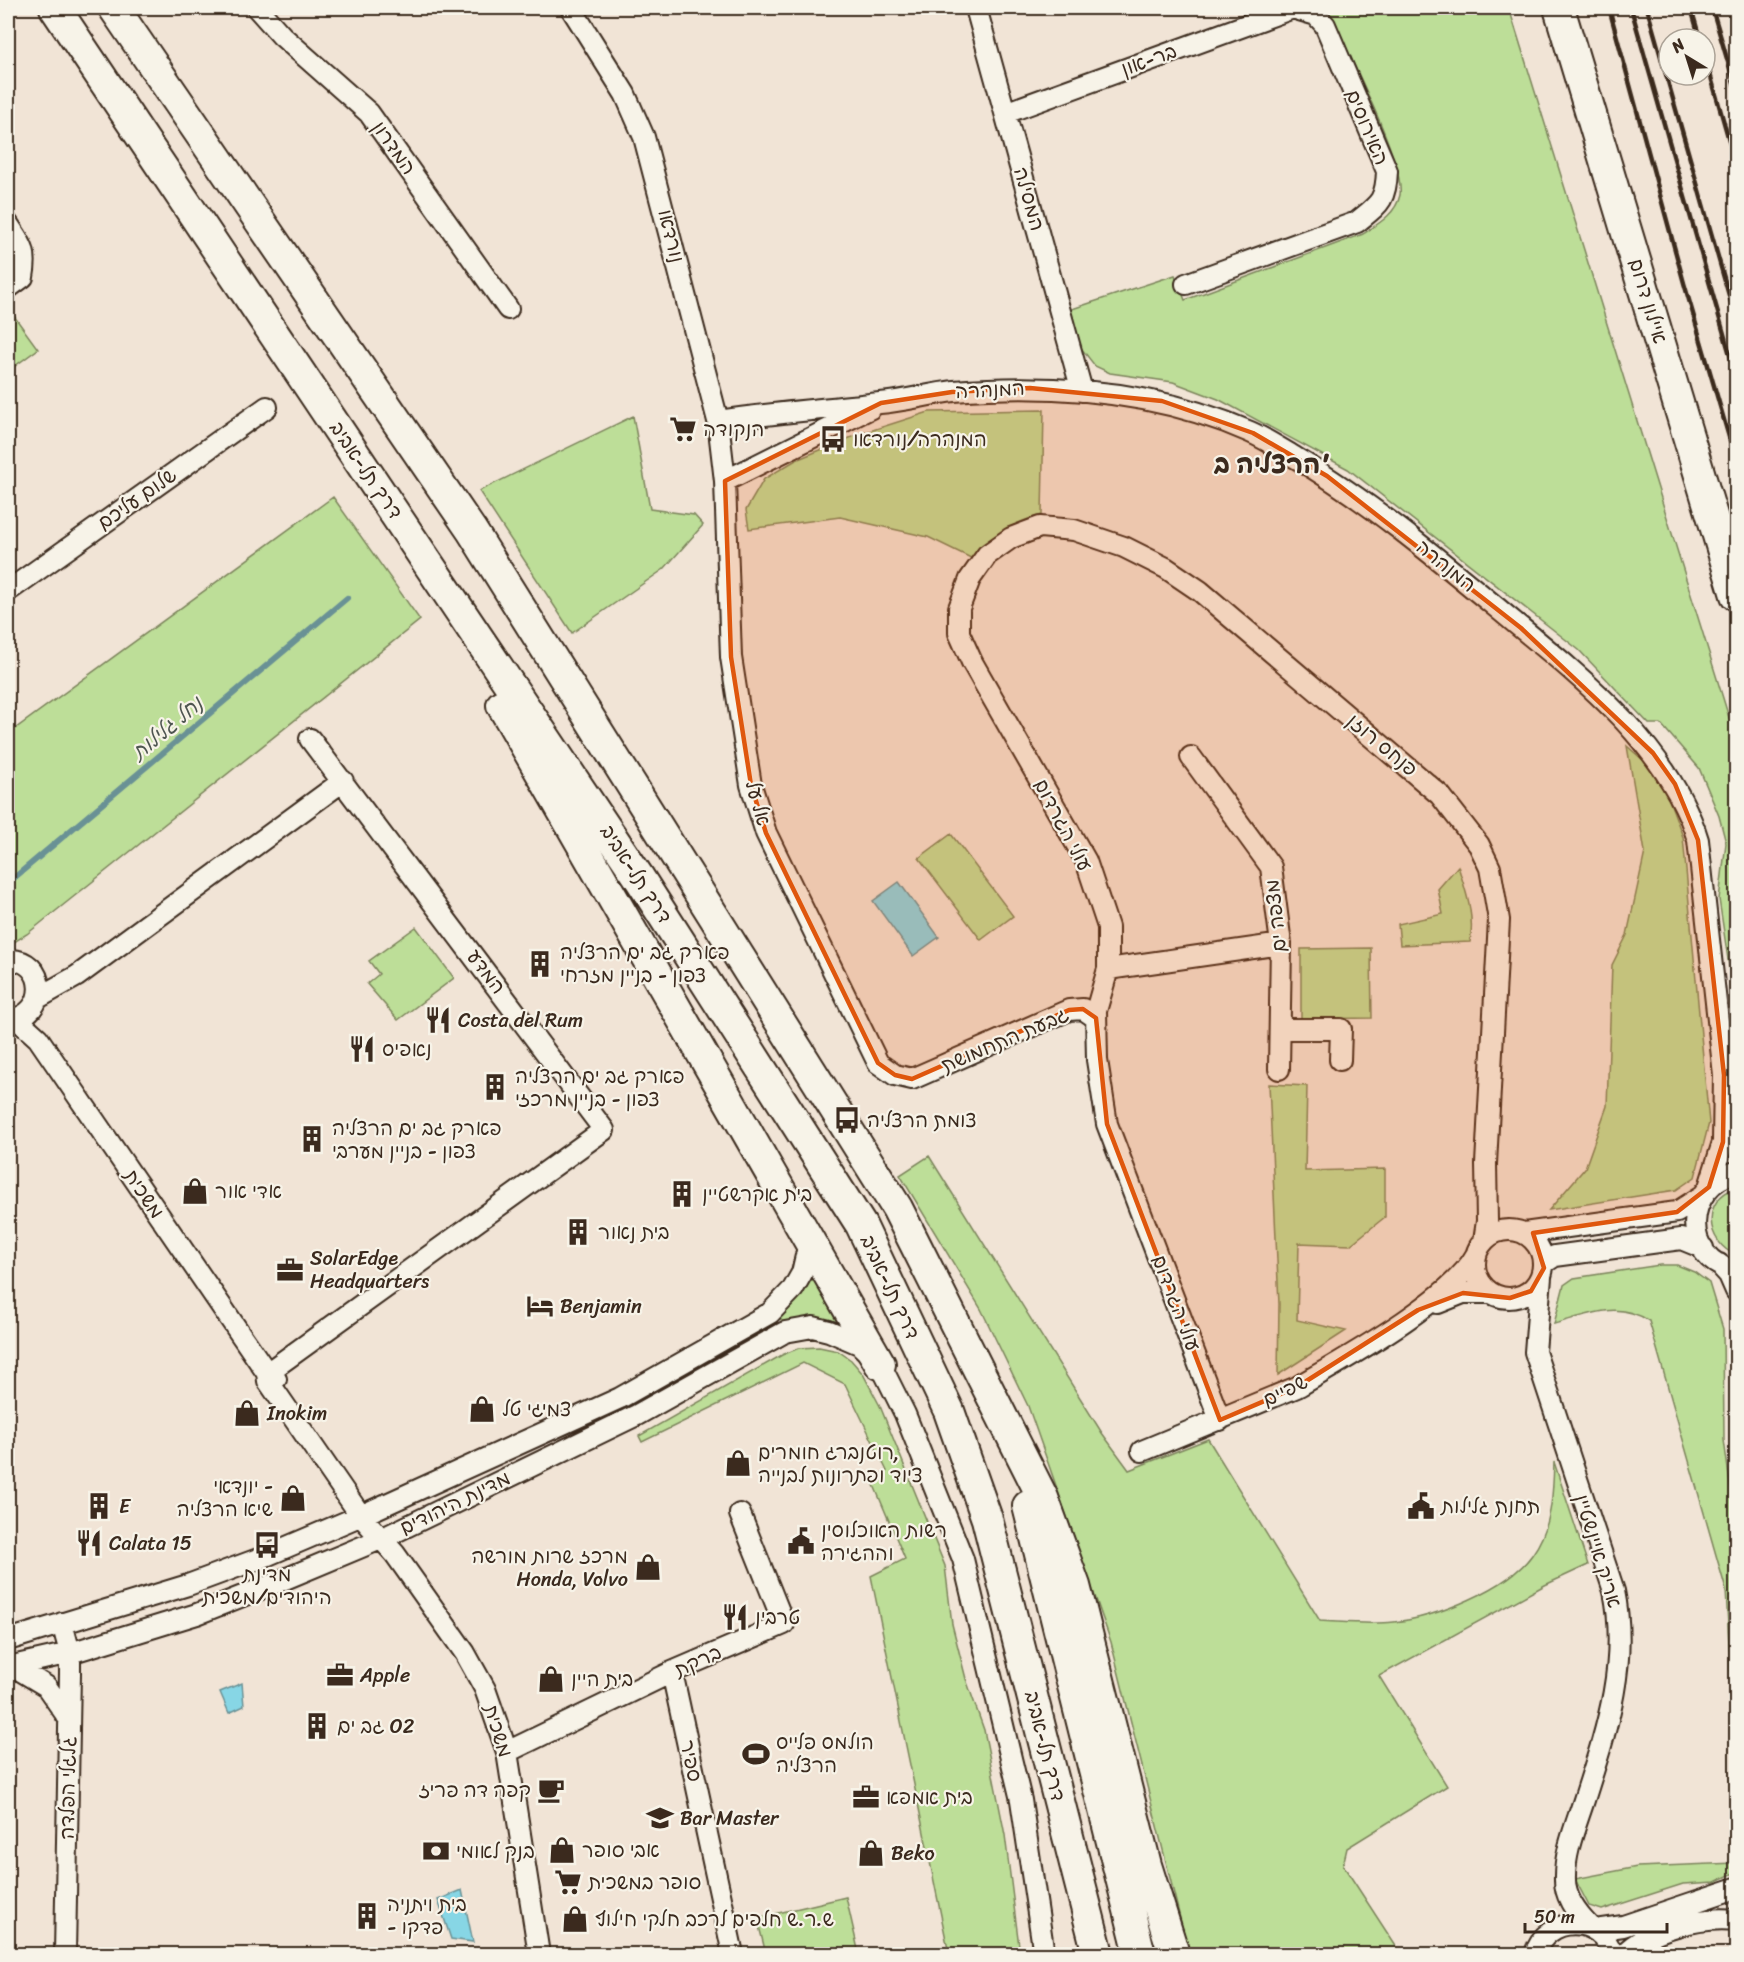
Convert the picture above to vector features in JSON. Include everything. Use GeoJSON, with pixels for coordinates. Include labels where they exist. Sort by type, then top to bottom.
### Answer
{"type":"FeatureCollection","features":[{"type":"Feature","properties":{"kind":"highway","name":"דרך תל-אביב"},"geometry":{"type":"LineString","coordinates":[[55,8],[638,876],[861,1225],[949,1411],[987,1519],[1098,1954]]}},
{"type":"Feature","properties":{"kind":"highway","name":"דרך תל-אביב"},"geometry":{"type":"LineString","coordinates":[[114,8],[479,541],[870,1162],[897,1208],[1002,1416]]}},
{"type":"Feature","properties":{"kind":"highway","name":"איילון דרום"},"geometry":{"type":"LineString","coordinates":[[1559,8],[1737,595]]}},
{"type":"Feature","properties":{"kind":"highway"},"geometry":{"type":"LineString","coordinates":[[365,469],[880,1364]]}},
{"type":"Feature","properties":{"kind":"highway"},"geometry":{"type":"LineString","coordinates":[[1002,1416],[1031,1518],[1140,1954]]}},
{"type":"Feature","properties":{"kind":"highway"},"geometry":{"type":"LineString","coordinates":[[1002,1416],[1042,1498],[1075,1586],[1146,1865],[1174,1954]]}},
{"type":"Feature","properties":{"kind":"street","name":"המדרון"},"geometry":{"type":"LineString","coordinates":[[256,8],[282,36],[369,112],[508,309]]}},
{"type":"Feature","properties":{"kind":"street","name":"נורדאו"},"geometry":{"type":"LineString","coordinates":[[571,8],[625,94],[644,136],[718,421],[725,481]]}},
{"type":"Feature","properties":{"kind":"street","name":"המסילה"},"geometry":{"type":"LineString","coordinates":[[976,8],[1082,391]]}},
{"type":"Feature","properties":{"kind":"street","name":"בר-און"},"geometry":{"type":"LineString","coordinates":[[1005,113],[1292,8]]}},
{"type":"Feature","properties":{"kind":"street","name":"האירוסים"},"geometry":{"type":"LineString","coordinates":[[1186,284],[1357,222],[1379,203],[1386,192],[1387,171],[1324,25],[1316,15],[1292,8]]}},
{"type":"Feature","properties":{"kind":"street"},"geometry":{"type":"LineString","coordinates":[[8,224],[22,246],[26,258],[15,282]]}},
{"type":"Feature","properties":{"kind":"street","name":"המנהרה"},"geometry":{"type":"LineString","coordinates":[[718,421],[881,403],[952,392],[1030,388],[1082,391],[1162,401],[1216,418],[1253,433],[1327,476],[1432,554],[1521,628],[1653,753],[1675,784],[1690,813],[1698,840],[1724,1075],[1723,1142],[1695,1217],[1695,1228],[1703,1248]]}},
{"type":"Feature","properties":{"kind":"street","name":"המנהרה"},"geometry":{"type":"LineString","coordinates":[[725,481],[881,403]]}},
{"type":"Feature","properties":{"kind":"street","name":"שלום עליכם"},"geometry":{"type":"LineString","coordinates":[[8,591],[267,407]]}},
{"type":"Feature","properties":{"kind":"street","name":"אל על"},"geometry":{"type":"LineString","coordinates":[[725,481],[730,657],[751,785],[766,833],[878,1063],[895,1075],[912,1079]]}},
{"type":"Feature","properties":{"kind":"street","name":"פנחס רוזן"},"geometry":{"type":"LineString","coordinates":[[987,555],[1011,538],[1040,526],[1084,533],[1124,547],[1166,568],[1200,591],[1403,762],[1440,795],[1479,845],[1490,868],[1499,920],[1486,1175],[1487,1221],[1480,1248]]}},
{"type":"Feature","properties":{"kind":"street","name":"עולי הגרדום"},"geometry":{"type":"LineString","coordinates":[[987,555],[970,579],[959,608],[959,633],[998,709],[1086,861],[1108,927],[1108,969],[1096,1018],[1097,1060],[1107,1124],[1220,1420]]}},
{"type":"Feature","properties":{"kind":"street","name":"המדע"},"geometry":{"type":"LineString","coordinates":[[267,1373],[604,1130],[310,739]]}},
{"type":"Feature","properties":{"kind":"street","name":"מצפה ים"},"geometry":{"type":"LineString","coordinates":[[1191,757],[1271,867],[1281,944],[1279,1069]]}},
{"type":"Feature","properties":{"kind":"street"},"geometry":{"type":"LineString","coordinates":[[38,998],[77,976],[343,781]]}},
{"type":"Feature","properties":{"kind":"street"},"geometry":{"type":"LineString","coordinates":[[1108,969],[1281,944]]}},
{"type":"Feature","properties":{"kind":"street"},"geometry":{"type":"LineString","coordinates":[[8,960],[21,962],[37,977],[38,998],[31,1011],[12,1020]]}},
{"type":"Feature","properties":{"kind":"street","name":"גבעת התחמושת"},"geometry":{"type":"LineString","coordinates":[[912,1079],[1069,1010],[1083,1009],[1096,1018]]}},
{"type":"Feature","properties":{"kind":"street","name":"משכית"},"geometry":{"type":"LineString","coordinates":[[12,1020],[38,1038],[267,1373],[274,1377],[365,1514],[465,1653],[485,1689],[507,1752],[539,1954]]}},
{"type":"Feature","properties":{"kind":"street"},"geometry":{"type":"LineString","coordinates":[[1280,1029],[1341,1029],[1340,1059]]}},
{"type":"Feature","properties":{"kind":"street","name":"המנהרה"},"geometry":{"type":"LineString","coordinates":[[1724,1075],[1737,1108]]}},
{"type":"Feature","properties":{"kind":"street"},"geometry":{"type":"LineString","coordinates":[[1490,1293],[1477,1275],[1480,1248],[1498,1232],[1677,1212],[1706,1191],[1717,1179],[1737,1172]]}},
{"type":"Feature","properties":{"kind":"street","name":"פנחס רוזן"},"geometry":{"type":"LineString","coordinates":[[1486,1175],[1498,1214],[1518,1231]]}},
{"type":"Feature","properties":{"kind":"street"},"geometry":{"type":"LineString","coordinates":[[1518,1231],[1540,1247],[1542,1270]]}},
{"type":"Feature","properties":{"kind":"street","name":"מדינת היהודים"},"geometry":{"type":"LineString","coordinates":[[8,1640],[188,1585],[365,1514],[620,1398],[770,1313],[793,1289],[802,1273],[808,1247],[806,1233]]}},
{"type":"Feature","properties":{"kind":"street","name":"שפיים"},"geometry":{"type":"LineString","coordinates":[[1418,1310],[1463,1293],[1490,1293],[1505,1298],[1521,1296],[1530,1291],[1542,1270],[1555,1256],[1681,1239],[1703,1248]]}},
{"type":"Feature","properties":{"kind":"street","name":"שפיים"},"geometry":{"type":"LineString","coordinates":[[1142,1451],[1297,1387],[1418,1310],[1462,1277],[1480,1248]]}},
{"type":"Feature","properties":{"kind":"street"},"geometry":{"type":"LineString","coordinates":[[1703,1248],[1728,1267],[1729,1275],[1737,1291]]}},
{"type":"Feature","properties":{"kind":"street","name":"אריק איינשטיין"},"geometry":{"type":"LineString","coordinates":[[1542,1270],[1534,1352],[1614,1591],[1619,1629],[1619,1662],[1612,1704],[1572,1839],[1565,1881],[1572,1904],[1592,1929],[1604,1939],[1611,1954]]}},
{"type":"Feature","properties":{"kind":"street","name":"מדינת היהודים"},"geometry":{"type":"LineString","coordinates":[[10,1667],[70,1653],[197,1614],[383,1538],[638,1415],[785,1332],[813,1327],[829,1330],[859,1344],[880,1364]]}},
{"type":"Feature","properties":{"kind":"street","name":"דרך תל-אביב"},"geometry":{"type":"LineString","coordinates":[[880,1364],[904,1414],[963,1559],[1021,1800],[1044,1954]]}},
{"type":"Feature","properties":{"kind":"street","name":"ברקת"},"geometry":{"type":"LineString","coordinates":[[507,1752],[672,1672],[784,1624],[740,1514]]}},
{"type":"Feature","properties":{"kind":"street","name":"גלגלי הפלדה"},"geometry":{"type":"LineString","coordinates":[[62,1623],[70,1653],[65,1954]]}},
{"type":"Feature","properties":{"kind":"street"},"geometry":{"type":"LineString","coordinates":[[10,1667],[46,1686],[69,1719]]}},
{"type":"Feature","properties":{"kind":"street","name":"ספיר"},"geometry":{"type":"LineString","coordinates":[[672,1672],[733,1954]]}},
{"type":"Feature","properties":{"kind":"street"},"geometry":{"type":"LineString","coordinates":[[1535,1954],[1540,1941],[1554,1929],[1572,1924],[1592,1929],[1623,1926],[1737,1888]]}},
{"type":"Feature","properties":{"kind":"street"},"geometry":{"type":"LineString","coordinates":[[1624,1954],[1643,1941],[1669,1930],[1715,1920],[1737,1920]]}},
{"type":"Feature","properties":{"kind":"highlighted area"},"geometry":{"type":"Polygon","coordinates":[[[1030,388],[1162,401],[1253,433],[1327,476],[1521,628],[1653,753],[1675,784],[1698,840],[1724,1075],[1723,1142],[1709,1187],[1677,1212],[1533,1233],[1544,1268],[1531,1291],[1510,1298],[1463,1293],[1418,1310],[1297,1387],[1220,1420],[1107,1124],[1096,1018],[1083,1009],[1069,1010],[912,1079],[895,1075],[878,1063],[766,833],[751,785],[731,657],[725,481],[881,403],[952,392],[1030,388]]]}},
{"type":"Feature","properties":{"kind":"green space"},"geometry":{"type":"Polygon","coordinates":[[[1327,8],[1509,8],[1736,740],[1736,1013],[1719,899],[1726,843],[1719,816],[1699,768],[1661,724],[1649,724],[1579,650],[1348,469],[1218,399],[1173,382],[1110,373],[1095,366],[1074,339],[1066,311],[1175,275],[1185,300],[1363,234],[1386,218],[1395,208],[1400,195],[1399,179],[1393,157],[1371,102],[1327,8]]]}},
{"type":"Feature","properties":{"kind":"green space"},"geometry":{"type":"Polygon","coordinates":[[[14,316],[38,349],[8,371],[8,320],[14,316]]]}},
{"type":"Feature","properties":{"kind":"green space"},"geometry":{"type":"Polygon","coordinates":[[[1044,410],[1042,515],[1004,531],[973,559],[928,537],[840,517],[749,529],[746,510],[764,479],[796,460],[857,435],[929,412],[1044,410]]]}},
{"type":"Feature","properties":{"kind":"green space"},"geometry":{"type":"Polygon","coordinates":[[[633,416],[650,509],[694,515],[703,525],[664,569],[572,633],[479,491],[633,416]]]}},
{"type":"Feature","properties":{"kind":"green space"},"geometry":{"type":"Polygon","coordinates":[[[333,497],[420,620],[27,934],[8,946],[8,734],[333,497]]]}},
{"type":"Feature","properties":{"kind":"green space"},"geometry":{"type":"Polygon","coordinates":[[[1627,746],[1643,760],[1665,789],[1683,837],[1709,1123],[1695,1177],[1676,1190],[1549,1210],[1585,1168],[1607,1106],[1612,965],[1627,935],[1645,852],[1627,746]]]}},
{"type":"Feature","properties":{"kind":"green space"},"geometry":{"type":"Polygon","coordinates":[[[951,834],[1013,916],[981,940],[919,858],[951,834]]]}},
{"type":"Feature","properties":{"kind":"green space"},"geometry":{"type":"Polygon","coordinates":[[[1458,866],[1471,913],[1470,942],[1400,945],[1398,924],[1443,914],[1438,889],[1458,866]]]}},
{"type":"Feature","properties":{"kind":"green space"},"geometry":{"type":"Polygon","coordinates":[[[416,927],[454,978],[398,1020],[367,984],[379,974],[369,961],[416,927]]]}},
{"type":"Feature","properties":{"kind":"green space"},"geometry":{"type":"Polygon","coordinates":[[[1371,948],[1372,1018],[1301,1019],[1301,949],[1371,948]]]}},
{"type":"Feature","properties":{"kind":"green space"},"geometry":{"type":"Polygon","coordinates":[[[1269,1084],[1307,1086],[1305,1171],[1385,1169],[1385,1217],[1350,1245],[1299,1243],[1297,1320],[1346,1331],[1278,1375],[1279,1304],[1269,1084]]]}},
{"type":"Feature","properties":{"kind":"green space"},"geometry":{"type":"Polygon","coordinates":[[[929,1156],[1102,1433],[1129,1470],[1208,1439],[1320,1621],[1394,1622],[1429,1615],[1469,1600],[1506,1579],[1532,1555],[1544,1534],[1552,1498],[1554,1462],[1588,1565],[1545,1585],[1379,1676],[1447,1786],[1347,1848],[1343,1865],[1401,1954],[1189,1954],[1111,1642],[1028,1406],[981,1309],[900,1175],[929,1156]]]}},
{"type":"Feature","properties":{"kind":"green space"},"geometry":{"type":"Polygon","coordinates":[[[1736,1188],[1736,1255],[1718,1241],[1711,1221],[1712,1211],[1717,1201],[1736,1188]]]}},
{"type":"Feature","properties":{"kind":"green space"},"geometry":{"type":"Polygon","coordinates":[[[1660,1265],[1677,1265],[1694,1272],[1709,1283],[1723,1329],[1724,1440],[1736,1528],[1736,1771],[1726,1590],[1649,1321],[1625,1311],[1614,1310],[1554,1324],[1564,1285],[1574,1278],[1660,1265]]]}},
{"type":"Feature","properties":{"kind":"green space"},"geometry":{"type":"Polygon","coordinates":[[[812,1267],[856,1335],[785,1325],[779,1317],[799,1298],[812,1267]]]}},
{"type":"Feature","properties":{"kind":"green space"},"geometry":{"type":"Polygon","coordinates":[[[819,1347],[838,1351],[851,1360],[863,1374],[880,1406],[945,1566],[952,1624],[966,1679],[984,1730],[1005,1835],[1020,1954],[949,1954],[871,1576],[905,1559],[871,1478],[887,1471],[845,1384],[803,1363],[642,1442],[639,1436],[782,1355],[799,1348],[819,1347]]]}},
{"type":"Feature","properties":{"kind":"green space"},"geometry":{"type":"Polygon","coordinates":[[[1736,1863],[1736,1872],[1715,1882],[1683,1884],[1602,1910],[1589,1906],[1575,1879],[1637,1867],[1736,1863]]]}},
{"type":"Feature","properties":{"kind":"green space"},"geometry":{"type":"Polygon","coordinates":[[[846,1897],[859,1954],[766,1954],[757,1918],[846,1897]]]}},
{"type":"Feature","properties":{"kind":"water"},"geometry":{"type":"Polygon","coordinates":[[[899,882],[939,937],[913,956],[873,901],[899,882]]]}},
{"type":"Feature","properties":{"kind":"water"},"geometry":{"type":"Polygon","coordinates":[[[242,1683],[244,1706],[229,1713],[220,1692],[242,1683]]]}},
{"type":"Feature","properties":{"kind":"water"},"geometry":{"type":"Polygon","coordinates":[[[462,1890],[473,1942],[451,1939],[438,1900],[462,1890]]]}},
{"type":"Feature","properties":{"kind":"waterway","name":"נחל גלילות"},"geometry":{"type":"LineString","coordinates":[[8,883],[347,598]]}},
{"type":"Feature","properties":{"kind":"railway"},"geometry":{"type":"LineString","coordinates":[[1609,8],[1684,283],[1736,461]]}},
{"type":"Feature","properties":{"kind":"railway"},"geometry":{"type":"LineString","coordinates":[[1631,8],[1736,376]]}},
{"type":"Feature","properties":{"kind":"railway"},"geometry":{"type":"LineString","coordinates":[[1647,8],[1736,320]]}},
{"type":"Feature","properties":{"kind":"railway"},"geometry":{"type":"LineString","coordinates":[[1691,8],[1697,27]]}},
{"type":"Feature","properties":{"kind":"railway"},"geometry":{"type":"LineString","coordinates":[[1712,8],[1736,89]]}},
{"type":"Feature","properties":{"kind":"railway"},"geometry":{"type":"LineString","coordinates":[[1714,87],[1736,165]]}},
{"type":"Feature","properties":{"kind":"place","name":"הנקודה"},"geometry":{"type":"Point","coordinates":[683,429]}},
{"type":"Feature","properties":{"kind":"place","name":"המנהרה/נורדאו"},"geometry":{"type":"Point","coordinates":[833,439]}},
{"type":"Feature","properties":{"kind":"place","name":"פארק גב ים הרצליה צפון - בניין מזרחי"},"geometry":{"type":"Point","coordinates":[540,964]}},
{"type":"Feature","properties":{"kind":"place","name":"Costa del Rum"},"geometry":{"type":"Point","coordinates":[438,1020]}},
{"type":"Feature","properties":{"kind":"place","name":"נאפיס"},"geometry":{"type":"Point","coordinates":[362,1049]}},
{"type":"Feature","properties":{"kind":"place","name":"פארק גב ים הרצליה צפון - בניין מרכזי"},"geometry":{"type":"Point","coordinates":[495,1087]}},
{"type":"Feature","properties":{"kind":"place","name":"צומת הרצליה"},"geometry":{"type":"Point","coordinates":[847,1120]}},
{"type":"Feature","properties":{"kind":"place","name":"פארק גב ים הרצליה צפון - בניין מערבי"},"geometry":{"type":"Point","coordinates":[312,1139]}},
{"type":"Feature","properties":{"kind":"place","name":"אדי אור"},"geometry":{"type":"Point","coordinates":[195,1191]}},
{"type":"Feature","properties":{"kind":"place","name":"בית אקרשטיין"},"geometry":{"type":"Point","coordinates":[682,1194]}},
{"type":"Feature","properties":{"kind":"place","name":"בית נאור"},"geometry":{"type":"Point","coordinates":[578,1232]}},
{"type":"Feature","properties":{"kind":"place","name":"SolarEdge Headquarters"},"geometry":{"type":"Point","coordinates":[290,1270]}},
{"type":"Feature","properties":{"kind":"place","name":"Benjamin"},"geometry":{"type":"Point","coordinates":[540,1306]}},
{"type":"Feature","properties":{"kind":"place","name":"צמיגי טל"},"geometry":{"type":"Point","coordinates":[482,1409]}},
{"type":"Feature","properties":{"kind":"place","name":"Inokim"},"geometry":{"type":"Point","coordinates":[247,1413]}},
{"type":"Feature","properties":{"kind":"place","name":"רוטנברג חומרים, ציוד ופתרונות לבנייה"},"geometry":{"type":"Point","coordinates":[738,1463]}},
{"type":"Feature","properties":{"kind":"place","name":"יונדאי - שיא הרצליה"},"geometry":{"type":"Point","coordinates":[293,1498]}},
{"type":"Feature","properties":{"kind":"place","name":"E"},"geometry":{"type":"Point","coordinates":[99,1506]}},
{"type":"Feature","properties":{"kind":"place","name":"תחנת גלילות"},"geometry":{"type":"Point","coordinates":[1421,1506]}},
{"type":"Feature","properties":{"kind":"place","name":"רשות האוכלוסין וההגירה"},"geometry":{"type":"Point","coordinates":[801,1541]}},
{"type":"Feature","properties":{"kind":"place","name":"Calata 15"},"geometry":{"type":"Point","coordinates":[89,1543]}},
{"type":"Feature","properties":{"kind":"place","name":"מדינת היהודים/משכית"},"geometry":{"type":"Point","coordinates":[267,1545]}},
{"type":"Feature","properties":{"kind":"place","name":"מרכז שרות מורשה Honda, Volvo"},"geometry":{"type":"Point","coordinates":[648,1567]}},
{"type":"Feature","properties":{"kind":"place","name":"טרבין"},"geometry":{"type":"Point","coordinates":[735,1617]}},
{"type":"Feature","properties":{"kind":"place","name":"Apple"},"geometry":{"type":"Point","coordinates":[340,1675]}},
{"type":"Feature","properties":{"kind":"place","name":"בית היין"},"geometry":{"type":"Point","coordinates":[551,1679]}},
{"type":"Feature","properties":{"kind":"place","name":"גב ים O2"},"geometry":{"type":"Point","coordinates":[317,1726]}},
{"type":"Feature","properties":{"kind":"place","name":"הולמס פלייס הרצליה"},"geometry":{"type":"Point","coordinates":[756,1754]}},
{"type":"Feature","properties":{"kind":"place","name":"קפה דה פריז"},"geometry":{"type":"Point","coordinates":[551,1790]}},
{"type":"Feature","properties":{"kind":"place","name":"בית אמפא"},"geometry":{"type":"Point","coordinates":[866,1797]}},
{"type":"Feature","properties":{"kind":"place","name":"Bar Master"},"geometry":{"type":"Point","coordinates":[660,1818]}},
{"type":"Feature","properties":{"kind":"place","name":"אבי סופר"},"geometry":{"type":"Point","coordinates":[562,1850]}},
{"type":"Feature","properties":{"kind":"place","name":"בנק לאומי"},"geometry":{"type":"Point","coordinates":[436,1851]}},
{"type":"Feature","properties":{"kind":"place","name":"Beko"},"geometry":{"type":"Point","coordinates":[871,1853]}},
{"type":"Feature","properties":{"kind":"place","name":"סופר במשכית"},"geometry":{"type":"Point","coordinates":[568,1882]}},
{"type":"Feature","properties":{"kind":"place","name":"בית ויתניה - פדקו"},"geometry":{"type":"Point","coordinates":[367,1916]}},
{"type":"Feature","properties":{"kind":"place","name":"ש.ר.ש חלפים לרכב חלקי חילוף"},"geometry":{"type":"Point","coordinates":[575,1919]}},
{"type":"Feature","properties":{"kind":"district","name":"הרצליה ב'"},"geometry":{"type":"Point","coordinates":[1272,464]}}]}
